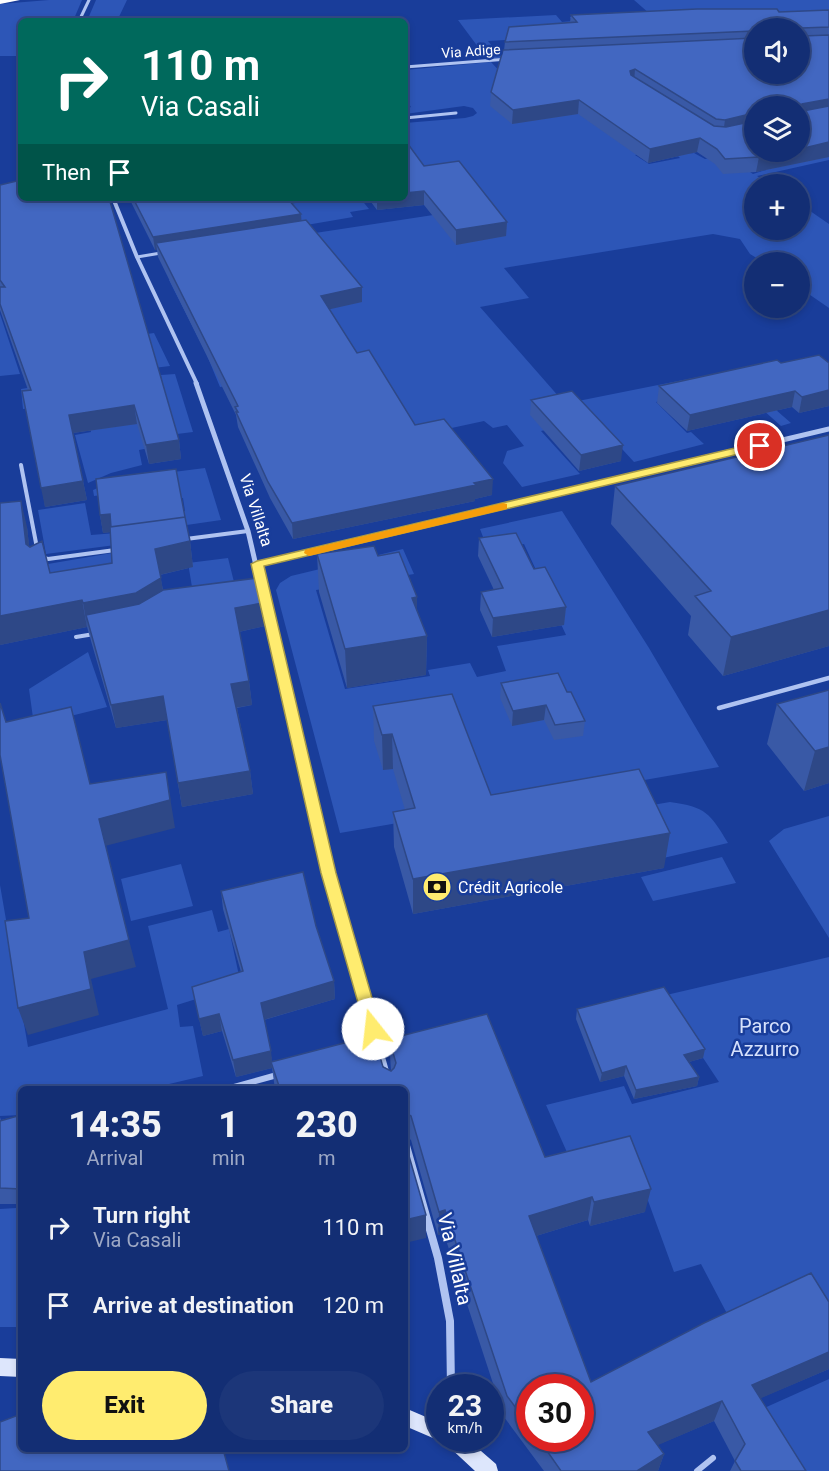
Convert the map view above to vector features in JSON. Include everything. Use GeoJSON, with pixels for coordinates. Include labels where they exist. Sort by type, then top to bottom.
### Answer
{"type":"FeatureCollection","features":[{"type":"Feature","properties":{"kind":"highway"},"geometry":{"type":"LineString","coordinates":[[0,2],[16,0]]}},
{"type":"Feature","properties":{"kind":"street"},"geometry":{"type":"LineString","coordinates":[[80,18],[89,0]]}},
{"type":"Feature","properties":{"kind":"street","name":"Via Adige"},"geometry":{"type":"LineString","coordinates":[[408,67],[511,59]]}},
{"type":"Feature","properties":{"kind":"street"},"geometry":{"type":"LineString","coordinates":[[408,118],[456,112]]}},
{"type":"Feature","properties":{"kind":"street","name":"Via Villalta"},"geometry":{"type":"LineString","coordinates":[[115,201],[137,257],[198,387],[248,531],[326,863],[389,1086]]}},
{"type":"Feature","properties":{"kind":"street"},"geometry":{"type":"LineString","coordinates":[[257,564],[829,429]]}},
{"type":"Feature","properties":{"kind":"street","name":"Via Villalta"},"geometry":{"type":"LineString","coordinates":[[408,1153],[438,1258],[450,1321],[451,1374]]}},
{"type":"Feature","properties":{"kind":"street"},"geometry":{"type":"LineString","coordinates":[[0,1367],[18,1368]]}},
{"type":"Feature","properties":{"kind":"street"},"geometry":{"type":"LineString","coordinates":[[408,1419],[426,1426]]}},
{"type":"Feature","properties":{"kind":"street"},"geometry":{"type":"LineString","coordinates":[[468,1452],[489,1471]]}},
{"type":"Feature","properties":{"kind":"lane"},"geometry":{"type":"LineString","coordinates":[[137,257],[171,252]]}},
{"type":"Feature","properties":{"kind":"lane"},"geometry":{"type":"LineString","coordinates":[[21,465],[39,557],[48,559],[119,549]]}},
{"type":"Feature","properties":{"kind":"lane"},"geometry":{"type":"LineString","coordinates":[[178,541],[248,531]]}},
{"type":"Feature","properties":{"kind":"lane"},"geometry":{"type":"LineString","coordinates":[[42,564],[48,559]]}},
{"type":"Feature","properties":{"kind":"lane"},"geometry":{"type":"LineString","coordinates":[[252,593],[263,591]]}},
{"type":"Feature","properties":{"kind":"lane"},"geometry":{"type":"LineString","coordinates":[[76,637],[98,633]]}},
{"type":"Feature","properties":{"kind":"lane"},"geometry":{"type":"LineString","coordinates":[[718,708],[829,678]]}},
{"type":"Feature","properties":{"kind":"lane"},"geometry":{"type":"LineString","coordinates":[[367,1050],[378,1047]]}},
{"type":"Feature","properties":{"kind":"lane"},"geometry":{"type":"LineString","coordinates":[[237,1086],[281,1074]]}},
{"type":"Feature","properties":{"kind":"lane"},"geometry":{"type":"LineString","coordinates":[[697,1471],[713,1458]]}},
{"type":"Feature","properties":{"kind":"green space"},"geometry":{"type":"Polygon","coordinates":[[[82,0],[74,18],[18,18],[18,56],[0,56],[0,4],[82,0]]]}},
{"type":"Feature","properties":{"kind":"green space"},"geometry":{"type":"Polygon","coordinates":[[[96,0],[127,0],[118,18],[88,18],[96,0]]]}},
{"type":"Feature","properties":{"kind":"green space"},"geometry":{"type":"Polygon","coordinates":[[[634,0],[829,0],[829,23],[810,24],[810,18],[744,18],[744,27],[488,41],[498,53],[535,50],[586,53],[487,59],[458,20],[556,15],[562,22],[572,21],[570,17],[650,14],[634,0]]]}},
{"type":"Feature","properties":{"kind":"green space"},"geometry":{"type":"Polygon","coordinates":[[[491,62],[503,75],[549,89],[646,152],[635,155],[649,164],[680,158],[677,155],[694,153],[705,159],[725,155],[753,174],[744,174],[744,240],[810,240],[810,211],[829,224],[829,308],[810,295],[810,252],[749,252],[740,239],[713,234],[504,268],[529,298],[480,307],[560,398],[576,423],[541,431],[580,474],[522,487],[503,463],[507,451],[524,446],[507,425],[493,428],[484,421],[396,440],[375,362],[220,387],[206,353],[169,280],[226,269],[302,235],[466,210],[408,184],[408,123],[465,118],[477,113],[473,108],[464,106],[408,114],[408,108],[411,107],[408,103],[408,70],[491,62]]]}},
{"type":"Feature","properties":{"kind":"green space"},"geometry":{"type":"Polygon","coordinates":[[[829,151],[829,160],[766,174],[753,174],[766,170],[755,163],[810,162],[810,154],[829,151]]]}},
{"type":"Feature","properties":{"kind":"green space"},"geometry":{"type":"Polygon","coordinates":[[[257,201],[362,201],[369,209],[350,212],[353,217],[237,237],[257,201]]]}},
{"type":"Feature","properties":{"kind":"green space"},"geometry":{"type":"Polygon","coordinates":[[[0,314],[20,374],[0,376],[0,314]]]}},
{"type":"Feature","properties":{"kind":"green space"},"geometry":{"type":"Polygon","coordinates":[[[154,333],[170,366],[137,370],[166,401],[161,375],[175,374],[193,432],[153,437],[154,447],[139,450],[142,465],[111,473],[88,483],[75,435],[91,432],[86,407],[60,404],[23,409],[21,389],[98,377],[83,343],[154,333]]]}},
{"type":"Feature","properties":{"kind":"green space"},"geometry":{"type":"Polygon","coordinates":[[[718,373],[727,380],[738,377],[791,423],[781,426],[734,384],[656,402],[687,433],[691,432],[704,444],[634,462],[578,401],[718,373]]]}},
{"type":"Feature","properties":{"kind":"green space"},"geometry":{"type":"Polygon","coordinates":[[[205,468],[221,520],[173,527],[170,513],[185,511],[183,498],[175,499],[172,486],[94,496],[93,490],[118,479],[205,468]]]}},
{"type":"Feature","properties":{"kind":"green space"},"geometry":{"type":"Polygon","coordinates":[[[85,503],[91,535],[129,532],[131,543],[46,554],[38,510],[85,503]]]}},
{"type":"Feature","properties":{"kind":"green space"},"geometry":{"type":"Polygon","coordinates":[[[562,511],[649,648],[719,767],[340,833],[276,590],[280,583],[291,576],[403,549],[414,574],[316,590],[345,689],[430,676],[428,670],[470,663],[477,677],[506,671],[497,646],[566,635],[524,544],[488,550],[480,529],[562,511]]]}},
{"type":"Feature","properties":{"kind":"green space"},"geometry":{"type":"Polygon","coordinates":[[[112,553],[114,582],[57,599],[48,564],[112,553]]]}},
{"type":"Feature","properties":{"kind":"green space"},"geometry":{"type":"Polygon","coordinates":[[[228,558],[234,582],[192,587],[188,563],[228,558]]]}},
{"type":"Feature","properties":{"kind":"green space"},"geometry":{"type":"Polygon","coordinates":[[[88,652],[107,707],[34,725],[29,689],[88,652]]]}},
{"type":"Feature","properties":{"kind":"green space"},"geometry":{"type":"Polygon","coordinates":[[[670,802],[692,806],[706,813],[728,843],[659,859],[635,808],[670,802]]]}},
{"type":"Feature","properties":{"kind":"green space"},"geometry":{"type":"Polygon","coordinates":[[[829,816],[829,938],[769,841],[784,829],[829,816]]]}},
{"type":"Feature","properties":{"kind":"green space"},"geometry":{"type":"Polygon","coordinates":[[[722,857],[736,883],[653,901],[641,877],[722,857]]]}},
{"type":"Feature","properties":{"kind":"green space"},"geometry":{"type":"Polygon","coordinates":[[[181,864],[193,906],[131,921],[121,879],[181,864]]]}},
{"type":"Feature","properties":{"kind":"green space"},"geometry":{"type":"Polygon","coordinates":[[[0,885],[28,1047],[168,1009],[148,926],[212,910],[218,932],[229,929],[241,985],[177,1005],[180,1027],[193,1026],[203,1076],[161,1086],[18,1086],[18,1115],[0,1116],[0,885]]]}},
{"type":"Feature","properties":{"kind":"green space","name":"Parco Azzurro"},"geometry":{"type":"Polygon","coordinates":[[[829,957],[829,1317],[733,1325],[701,1264],[674,1272],[631,1154],[574,1168],[546,1105],[624,1086],[632,1104],[719,1082],[662,996],[829,957]]]}},
{"type":"Feature","properties":{"kind":"green space"},"geometry":{"type":"Polygon","coordinates":[[[18,1198],[18,1327],[0,1327],[0,1209],[16,1208],[18,1198]]]}},
{"type":"Feature","properties":{"kind":"green space"},"geometry":{"type":"Polygon","coordinates":[[[829,1379],[829,1471],[788,1471],[755,1412],[829,1379]]]}},
{"type":"Feature","properties":{"kind":"building"},"geometry":{"type":"Polygon","coordinates":[[[697,9],[777,9],[779,12],[829,10],[829,27],[810,28],[810,18],[744,18],[744,31],[505,42],[509,27],[577,22],[571,15],[697,9]]]}},
{"type":"Feature","properties":{"kind":"building"},"geometry":{"type":"Polygon","coordinates":[[[829,35],[829,99],[810,103],[810,96],[744,96],[744,115],[725,120],[716,119],[635,69],[630,71],[631,75],[714,126],[726,127],[744,123],[744,158],[725,159],[717,149],[700,138],[650,149],[579,100],[513,110],[491,92],[503,50],[744,38],[744,84],[810,84],[810,36],[829,35]]]}},
{"type":"Feature","properties":{"kind":"building"},"geometry":{"type":"Polygon","coordinates":[[[829,106],[829,142],[810,147],[810,110],[829,106]]]}},
{"type":"Feature","properties":{"kind":"building"},"geometry":{"type":"Polygon","coordinates":[[[408,144],[424,166],[459,161],[507,222],[456,230],[424,191],[408,193],[408,144]]]}},
{"type":"Feature","properties":{"kind":"building"},"geometry":{"type":"Polygon","coordinates":[[[18,181],[18,201],[110,201],[179,440],[146,445],[134,405],[69,415],[83,481],[41,488],[22,391],[31,390],[0,304],[0,287],[5,287],[0,280],[0,185],[18,181]]]}},
{"type":"Feature","properties":{"kind":"building"},"geometry":{"type":"Polygon","coordinates":[[[135,201],[290,201],[301,214],[153,237],[135,201]]]}},
{"type":"Feature","properties":{"kind":"building"},"geometry":{"type":"Polygon","coordinates":[[[306,220],[362,287],[321,296],[357,353],[369,350],[415,425],[444,419],[493,479],[474,483],[476,485],[292,523],[268,482],[236,412],[238,412],[235,407],[238,406],[156,243],[306,220]]]}},
{"type":"Feature","properties":{"kind":"building"},"geometry":{"type":"Polygon","coordinates":[[[819,355],[829,363],[829,390],[802,397],[795,391],[690,415],[659,386],[777,360],[781,363],[819,355]]]}},
{"type":"Feature","properties":{"kind":"building"},"geometry":{"type":"Polygon","coordinates":[[[572,391],[623,445],[581,455],[531,400],[572,391]]]}},
{"type":"Feature","properties":{"kind":"building"},"geometry":{"type":"Polygon","coordinates":[[[829,435],[829,610],[731,637],[695,596],[711,591],[615,486],[829,435]]]}},
{"type":"Feature","properties":{"kind":"building"},"geometry":{"type":"Polygon","coordinates":[[[176,469],[185,517],[111,527],[110,514],[100,515],[96,479],[176,469]]]}},
{"type":"Feature","properties":{"kind":"building"},"geometry":{"type":"Polygon","coordinates":[[[21,501],[26,544],[30,547],[42,541],[50,573],[112,563],[110,527],[185,517],[190,541],[155,549],[161,578],[136,593],[83,603],[82,600],[0,616],[0,503],[21,501]]]}},
{"type":"Feature","properties":{"kind":"building"},"geometry":{"type":"Polygon","coordinates":[[[516,533],[534,569],[545,567],[566,607],[493,618],[481,592],[503,588],[479,538],[516,533]]]}},
{"type":"Feature","properties":{"kind":"building"},"geometry":{"type":"Polygon","coordinates":[[[374,546],[378,556],[399,552],[417,597],[412,598],[427,636],[345,649],[317,554],[374,546]]]}},
{"type":"Feature","properties":{"kind":"building"},"geometry":{"type":"Polygon","coordinates":[[[257,578],[263,603],[235,608],[249,681],[231,684],[250,771],[178,783],[163,696],[111,705],[86,615],[139,604],[163,590],[257,578]]]}},
{"type":"Feature","properties":{"kind":"building"},"geometry":{"type":"Polygon","coordinates":[[[558,673],[567,692],[571,692],[585,721],[555,725],[546,705],[513,711],[501,683],[558,673]]]}},
{"type":"Feature","properties":{"kind":"building"},"geometry":{"type":"Polygon","coordinates":[[[829,690],[829,747],[815,751],[777,704],[829,690]]]}},
{"type":"Feature","properties":{"kind":"building"},"geometry":{"type":"Polygon","coordinates":[[[452,694],[491,795],[639,769],[670,833],[413,879],[393,812],[415,808],[392,734],[382,735],[373,706],[452,694]]]}},
{"type":"Feature","properties":{"kind":"building"},"geometry":{"type":"Polygon","coordinates":[[[0,703],[6,722],[71,707],[90,784],[166,772],[170,800],[99,819],[129,940],[84,952],[91,989],[18,1008],[5,921],[29,918],[0,755],[0,703]]]}},
{"type":"Feature","properties":{"kind":"building"},"geometry":{"type":"Polygon","coordinates":[[[303,872],[316,926],[334,981],[261,1003],[271,1051],[233,1060],[219,1014],[199,1019],[192,987],[243,971],[221,891],[303,872]]]}},
{"type":"Feature","properties":{"kind":"building"},"geometry":{"type":"Polygon","coordinates":[[[664,987],[705,1049],[684,1055],[699,1077],[636,1090],[626,1066],[602,1073],[577,1009],[664,987]]]}},
{"type":"Feature","properties":{"kind":"building"},"geometry":{"type":"Polygon","coordinates":[[[487,1014],[545,1157],[630,1136],[651,1189],[594,1202],[592,1197],[529,1216],[588,1374],[516,1374],[516,1408],[507,1396],[504,1374],[500,1374],[445,1210],[439,1212],[411,1116],[408,1114],[408,1086],[279,1086],[271,1062],[352,1041],[354,1048],[376,1043],[383,1067],[391,1071],[396,1063],[389,1039],[487,1014]]]}},
{"type":"Feature","properties":{"kind":"building"},"geometry":{"type":"Polygon","coordinates":[[[18,1116],[18,1189],[0,1188],[0,1121],[18,1116]]]}},
{"type":"Feature","properties":{"kind":"building"},"geometry":{"type":"Polygon","coordinates":[[[408,1152],[426,1215],[408,1219],[408,1152]]]}},
{"type":"Feature","properties":{"kind":"building"},"geometry":{"type":"Polygon","coordinates":[[[811,1273],[829,1302],[829,1352],[752,1385],[806,1471],[741,1471],[735,1461],[745,1444],[722,1401],[648,1432],[664,1454],[637,1471],[561,1471],[548,1452],[594,1452],[594,1380],[704,1323],[811,1273]]]}},
{"type":"Feature","properties":{"kind":"building"},"geometry":{"type":"Polygon","coordinates":[[[18,1415],[18,1452],[224,1452],[229,1471],[0,1471],[0,1422],[18,1415]]]}},
{"type":"Feature","properties":{"kind":"slow traffic"},"geometry":{"type":"LineString","coordinates":[[309,553],[503,507]]}},
{"type":"Feature","properties":{"kind":"place","name":"Crédit Agricole"},"geometry":{"type":"Point","coordinates":[437,887]}},
{"type":"Feature","properties":{"kind":"route"},"geometry":{"type":"LineString","coordinates":[[373,1029],[328,873],[257,564],[760,446]]}}]}
